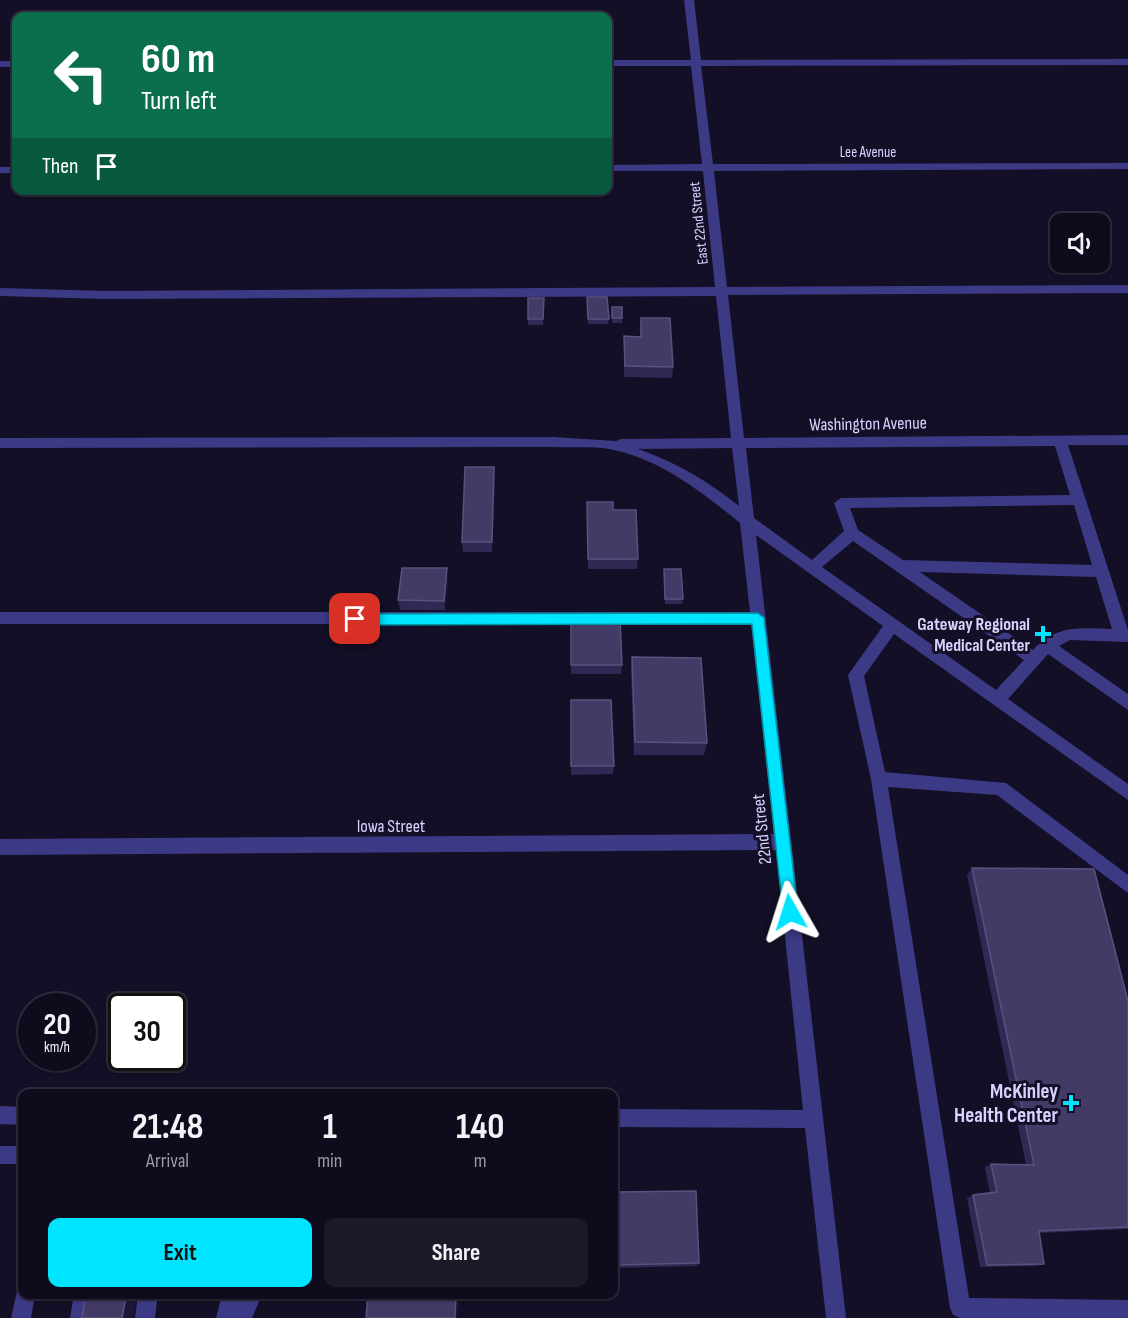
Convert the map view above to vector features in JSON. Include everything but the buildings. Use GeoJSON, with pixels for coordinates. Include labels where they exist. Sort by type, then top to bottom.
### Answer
{"type":"FeatureCollection","features":[{"type":"Feature","properties":{"kind":"street","name":"East 22nd Street"},"geometry":{"type":"LineString","coordinates":[[689,0],[738,444]]}},
{"type":"Feature","properties":{"kind":"street"},"geometry":{"type":"LineString","coordinates":[[612,63],[1128,62]]}},
{"type":"Feature","properties":{"kind":"street","name":"Lee Avenue"},"geometry":{"type":"LineString","coordinates":[[612,168],[1128,166]]}},
{"type":"Feature","properties":{"kind":"street"},"geometry":{"type":"LineString","coordinates":[[0,292],[106,295],[1128,289]]}},
{"type":"Feature","properties":{"kind":"street"},"geometry":{"type":"LineString","coordinates":[[998,699],[1047,645],[1068,634],[1125,636],[1060,440]]}},
{"type":"Feature","properties":{"kind":"street","name":"Washington Avenue"},"geometry":{"type":"LineString","coordinates":[[609,444],[1128,440]]}},
{"type":"Feature","properties":{"kind":"street"},"geometry":{"type":"LineString","coordinates":[[0,443],[553,442],[609,444],[656,460],[705,486],[747,521],[1128,793]]}},
{"type":"Feature","properties":{"kind":"street","name":"22nd Street"},"geometry":{"type":"LineString","coordinates":[[738,444],[836,1318]]}},
{"type":"Feature","properties":{"kind":"street"},"geometry":{"type":"LineString","coordinates":[[1035,659],[852,533],[841,503],[1079,500]]}},
{"type":"Feature","properties":{"kind":"street"},"geometry":{"type":"LineString","coordinates":[[813,567],[852,533]]}},
{"type":"Feature","properties":{"kind":"street"},"geometry":{"type":"LineString","coordinates":[[901,566],[1102,571]]}},
{"type":"Feature","properties":{"kind":"street"},"geometry":{"type":"LineString","coordinates":[[0,618],[758,618]]}},
{"type":"Feature","properties":{"kind":"street"},"geometry":{"type":"LineString","coordinates":[[893,624],[856,675],[879,779],[960,1308],[1128,1310]]}},
{"type":"Feature","properties":{"kind":"street"},"geometry":{"type":"LineString","coordinates":[[1047,645],[1128,703]]}},
{"type":"Feature","properties":{"kind":"street"},"geometry":{"type":"LineString","coordinates":[[879,779],[1000,788],[1128,885]]}},
{"type":"Feature","properties":{"kind":"street","name":"Iowa Street"},"geometry":{"type":"LineString","coordinates":[[0,847],[783,842]]}},
{"type":"Feature","properties":{"kind":"street"},"geometry":{"type":"LineString","coordinates":[[0,1115],[18,1116]]}},
{"type":"Feature","properties":{"kind":"street"},"geometry":{"type":"LineString","coordinates":[[618,1119],[813,1119]]}},
{"type":"Feature","properties":{"kind":"street"},"geometry":{"type":"LineString","coordinates":[[0,1155],[18,1155]]}},
{"type":"Feature","properties":{"kind":"street"},"geometry":{"type":"LineString","coordinates":[[21,1318],[24,1299]]}},
{"type":"Feature","properties":{"kind":"street"},"geometry":{"type":"LineString","coordinates":[[80,1318],[83,1299]]}},
{"type":"Feature","properties":{"kind":"street"},"geometry":{"type":"LineString","coordinates":[[145,1318],[147,1299]]}},
{"type":"Feature","properties":{"kind":"street"},"geometry":{"type":"LineString","coordinates":[[226,1318],[231,1299]]}},
{"type":"Feature","properties":{"kind":"street"},"geometry":{"type":"LineString","coordinates":[[242,1318],[250,1299]]}},
{"type":"Feature","properties":{"kind":"place","name":"Gateway Regional Medical Center"},"geometry":{"type":"Point","coordinates":[1043,634]}},
{"type":"Feature","properties":{"kind":"place","name":"McKinley Health Center"},"geometry":{"type":"Point","coordinates":[1071,1103]}},
{"type":"Feature","properties":{"kind":"route"},"geometry":{"type":"LineString","coordinates":[[355,619],[758,618],[790,912]]}}]}
